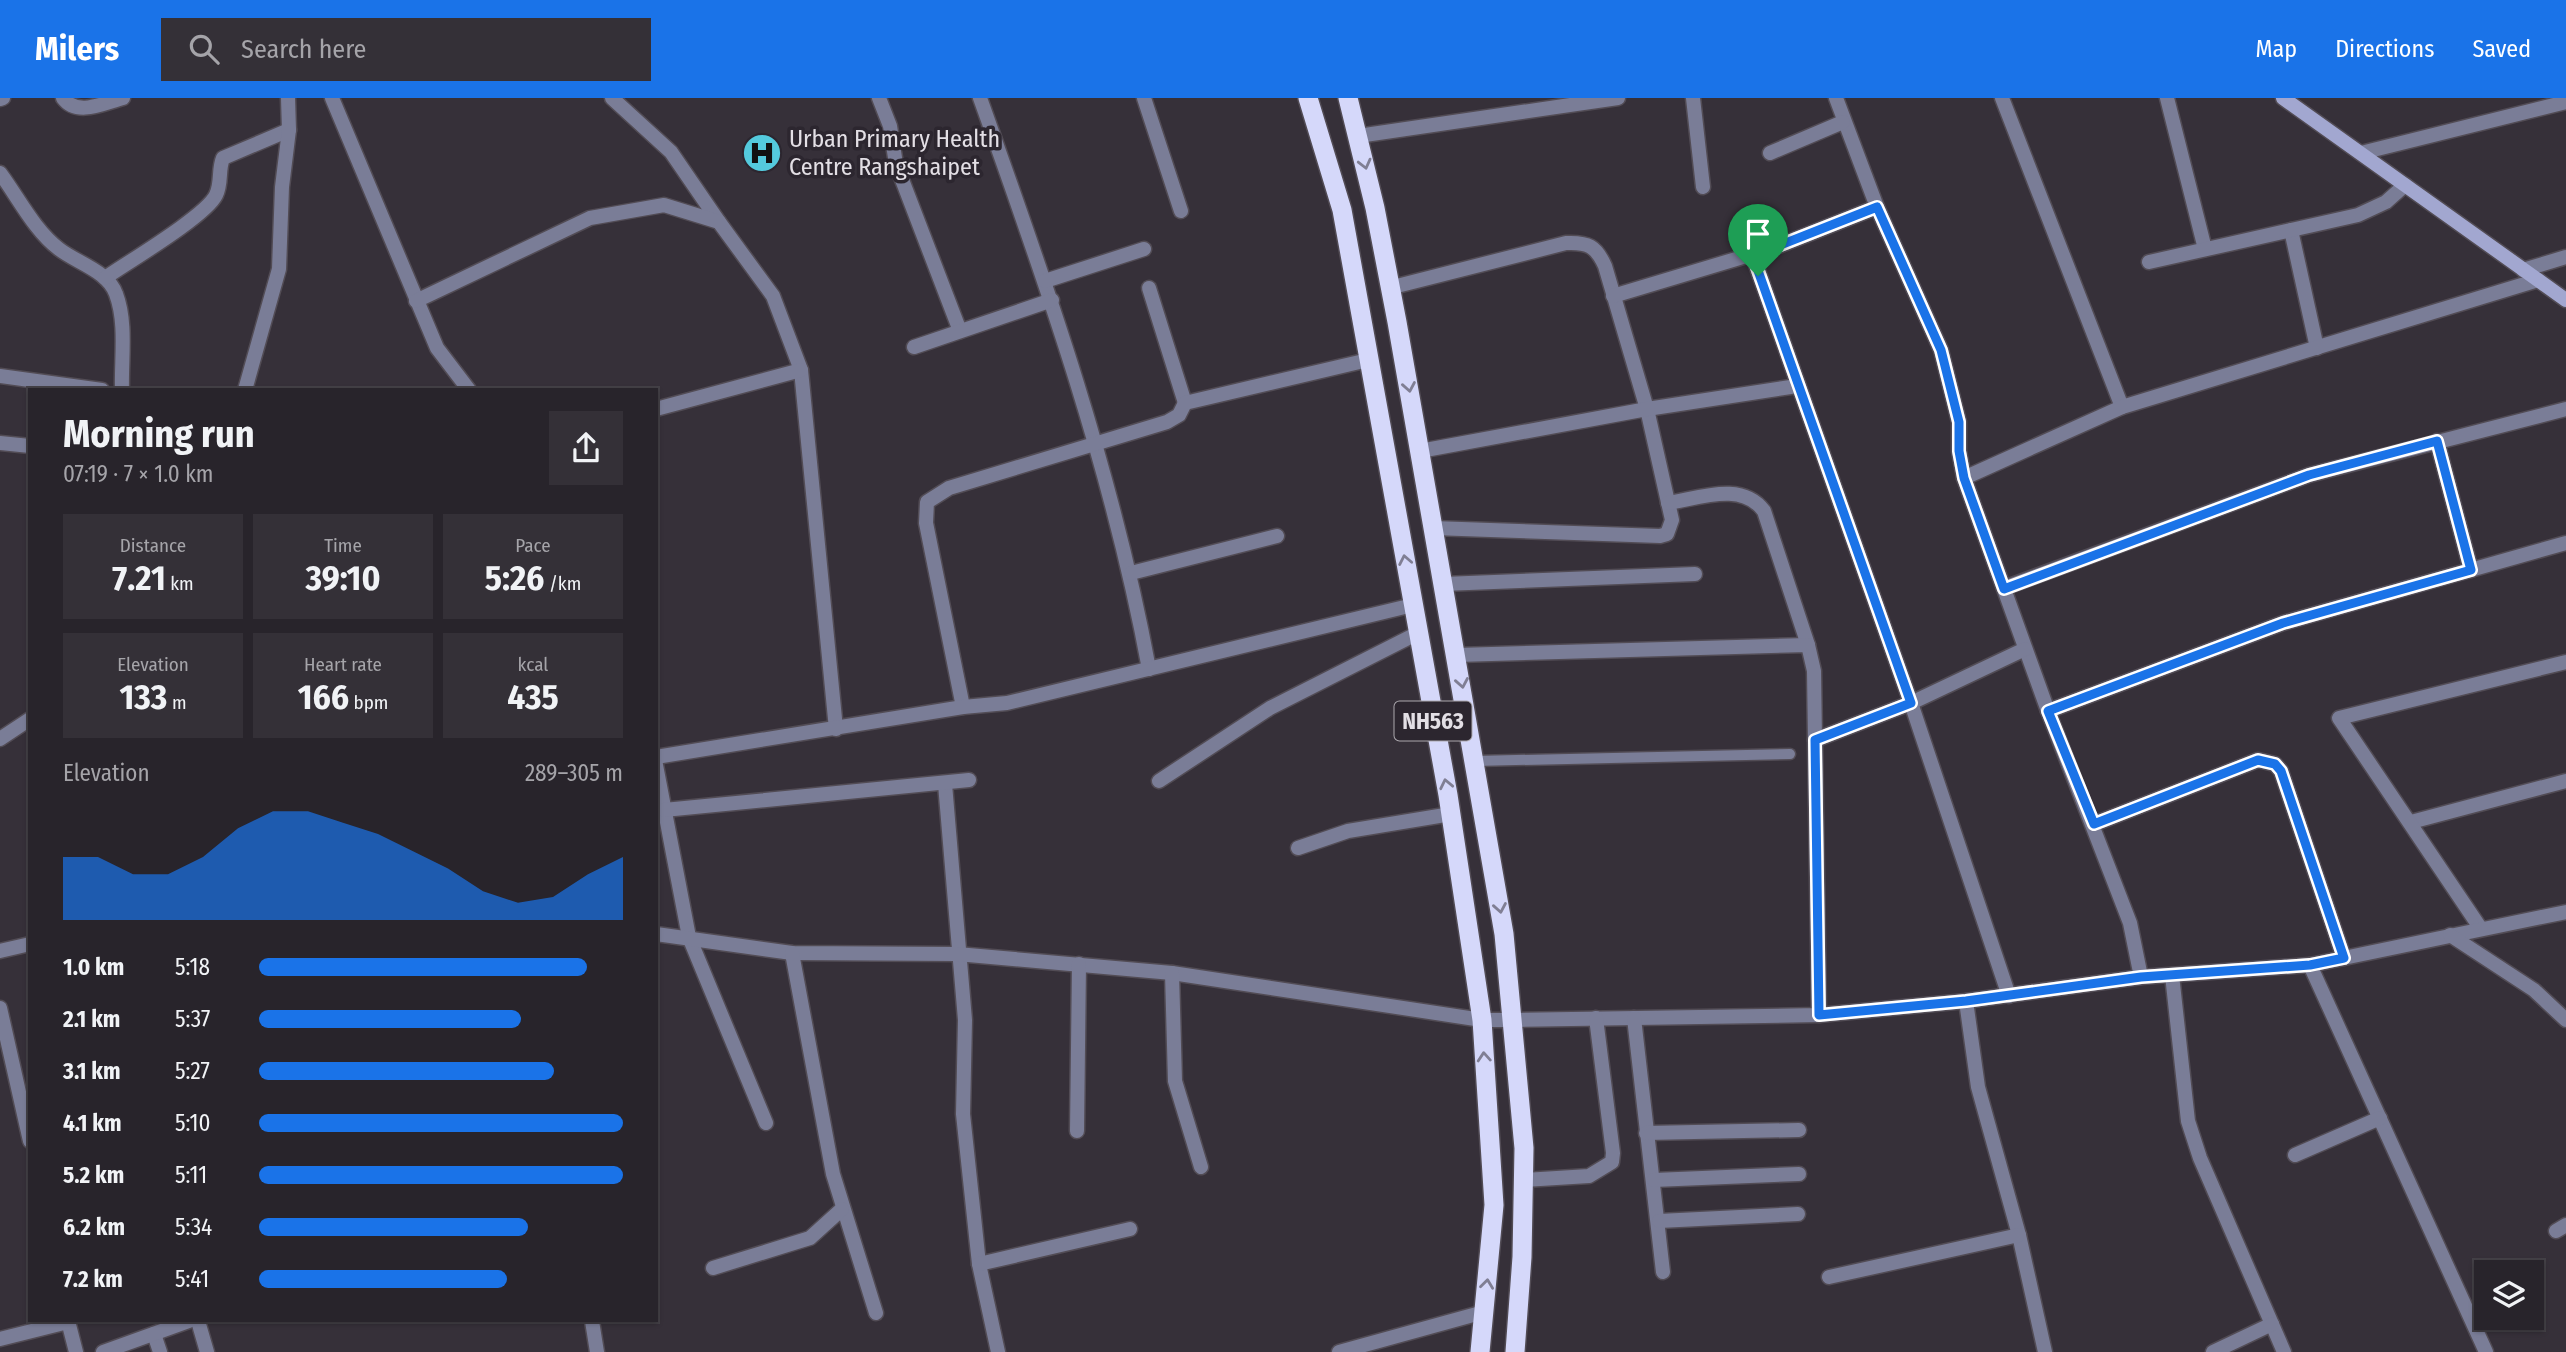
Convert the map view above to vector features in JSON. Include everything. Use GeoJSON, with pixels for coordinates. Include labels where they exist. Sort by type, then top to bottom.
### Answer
{"type":"FeatureCollection","features":[{"type":"Feature","properties":{"kind":"highway","name":"NH563"},"geometry":{"type":"LineString","coordinates":[[1308,98],[1342,210],[1451,814],[1482,1020],[1494,1205],[1479,1352]]}},
{"type":"Feature","properties":{"kind":"highway","name":"NH563"},"geometry":{"type":"LineString","coordinates":[[1348,98],[1376,208],[1457,655],[1504,934],[1524,1148],[1515,1352]]}},
{"type":"Feature","properties":{"kind":"main road"},"geometry":{"type":"LineString","coordinates":[[2283,98],[2566,300]]}},
{"type":"Feature","properties":{"kind":"street"},"geometry":{"type":"LineString","coordinates":[[63,98],[70,107],[80,109],[123,98]]}},
{"type":"Feature","properties":{"kind":"street"},"geometry":{"type":"LineString","coordinates":[[246,388],[279,269],[282,187],[289,130],[288,98]]}},
{"type":"Feature","properties":{"kind":"street"},"geometry":{"type":"LineString","coordinates":[[332,98],[437,348],[467,388]]}},
{"type":"Feature","properties":{"kind":"street"},"geometry":{"type":"LineString","coordinates":[[612,98],[671,152],[773,296],[801,370],[836,729]]}},
{"type":"Feature","properties":{"kind":"street"},"geometry":{"type":"LineString","coordinates":[[879,98],[890,126],[896,164],[960,331]]}},
{"type":"Feature","properties":{"kind":"street"},"geometry":{"type":"LineString","coordinates":[[980,98],[1052,300],[1131,573],[1149,669]]}},
{"type":"Feature","properties":{"kind":"street"},"geometry":{"type":"LineString","coordinates":[[1144,98],[1181,211]]}},
{"type":"Feature","properties":{"kind":"street"},"geometry":{"type":"LineString","coordinates":[[1358,136],[1618,98]]}},
{"type":"Feature","properties":{"kind":"street"},"geometry":{"type":"LineString","coordinates":[[1693,98],[1703,187]]}},
{"type":"Feature","properties":{"kind":"street"},"geometry":{"type":"LineString","coordinates":[[1836,98],[1877,207],[1941,350],[1951,382],[1964,478],[2048,711],[2094,824],[2130,923],[2141,977]]}},
{"type":"Feature","properties":{"kind":"street"},"geometry":{"type":"LineString","coordinates":[[2002,98],[2122,407]]}},
{"type":"Feature","properties":{"kind":"street"},"geometry":{"type":"LineString","coordinates":[[2167,98],[2205,249]]}},
{"type":"Feature","properties":{"kind":"street"},"geometry":{"type":"LineString","coordinates":[[2361,153],[2566,102]]}},
{"type":"Feature","properties":{"kind":"street"},"geometry":{"type":"LineString","coordinates":[[1770,153],[1843,122]]}},
{"type":"Feature","properties":{"kind":"street"},"geometry":{"type":"LineString","coordinates":[[105,278],[208,206],[220,184],[223,158],[289,130]]}},
{"type":"Feature","properties":{"kind":"street"},"geometry":{"type":"LineString","coordinates":[[0,173],[45,236],[72,258],[105,278],[116,292],[120,309],[122,388]]}},
{"type":"Feature","properties":{"kind":"street"},"geometry":{"type":"LineString","coordinates":[[2149,262],[2367,212],[2386,202],[2405,185]]}},
{"type":"Feature","properties":{"kind":"street"},"geometry":{"type":"LineString","coordinates":[[416,301],[590,218],[664,205],[719,222]]}},
{"type":"Feature","properties":{"kind":"street"},"geometry":{"type":"LineString","coordinates":[[1613,296],[1773,248],[1877,207]]}},
{"type":"Feature","properties":{"kind":"street"},"geometry":{"type":"LineString","coordinates":[[2291,230],[2317,348]]}},
{"type":"Feature","properties":{"kind":"street"},"geometry":{"type":"LineString","coordinates":[[1389,288],[1566,243],[1584,242],[1598,249],[1647,409],[1671,528],[1667,534],[1660,536],[1433,528]]}},
{"type":"Feature","properties":{"kind":"street"},"geometry":{"type":"LineString","coordinates":[[1773,248],[1760,255],[1756,265],[1911,703],[2009,996]]}},
{"type":"Feature","properties":{"kind":"street"},"geometry":{"type":"LineString","coordinates":[[1045,281],[1144,249]]}},
{"type":"Feature","properties":{"kind":"street"},"geometry":{"type":"LineString","coordinates":[[2524,270],[2566,257]]}},
{"type":"Feature","properties":{"kind":"street"},"geometry":{"type":"LineString","coordinates":[[1964,478],[2122,407],[2538,280]]}},
{"type":"Feature","properties":{"kind":"street"},"geometry":{"type":"LineString","coordinates":[[963,707],[926,523],[927,502],[949,488],[1167,422],[1179,415],[1185,403],[1149,288]]}},
{"type":"Feature","properties":{"kind":"street"},"geometry":{"type":"LineString","coordinates":[[914,347],[1052,300]]}},
{"type":"Feature","properties":{"kind":"street"},"geometry":{"type":"LineString","coordinates":[[1185,403],[1368,360]]}},
{"type":"Feature","properties":{"kind":"street"},"geometry":{"type":"LineString","coordinates":[[658,408],[801,370]]}},
{"type":"Feature","properties":{"kind":"street"},"geometry":{"type":"LineString","coordinates":[[0,376],[62,388]]}},
{"type":"Feature","properties":{"kind":"street"},"geometry":{"type":"LineString","coordinates":[[1420,451],[1647,409],[1797,386]]}},
{"type":"Feature","properties":{"kind":"street"},"geometry":{"type":"LineString","coordinates":[[2004,589],[2309,475],[2566,409]]}},
{"type":"Feature","properties":{"kind":"street"},"geometry":{"type":"LineString","coordinates":[[2437,441],[2471,570]]}},
{"type":"Feature","properties":{"kind":"street"},"geometry":{"type":"LineString","coordinates":[[0,443],[28,446]]}},
{"type":"Feature","properties":{"kind":"street"},"geometry":{"type":"LineString","coordinates":[[1668,503],[1738,493],[1756,500],[1764,510],[1808,645],[1814,671],[1819,1015]]}},
{"type":"Feature","properties":{"kind":"street"},"geometry":{"type":"LineString","coordinates":[[1131,573],[1277,536]]}},
{"type":"Feature","properties":{"kind":"street"},"geometry":{"type":"LineString","coordinates":[[2048,711],[2283,623],[2566,543]]}},
{"type":"Feature","properties":{"kind":"street"},"geometry":{"type":"LineString","coordinates":[[1443,584],[1695,574]]}},
{"type":"Feature","properties":{"kind":"street"},"geometry":{"type":"LineString","coordinates":[[658,757],[963,707],[1007,703],[1413,605]]}},
{"type":"Feature","properties":{"kind":"street"},"geometry":{"type":"LineString","coordinates":[[1159,781],[1270,709],[1418,633]]}},
{"type":"Feature","properties":{"kind":"street"},"geometry":{"type":"LineString","coordinates":[[1457,655],[1808,645]]}},
{"type":"Feature","properties":{"kind":"street"},"geometry":{"type":"LineString","coordinates":[[1815,740],[1911,703],[2025,649]]}},
{"type":"Feature","properties":{"kind":"street"},"geometry":{"type":"LineString","coordinates":[[2481,929],[2339,718],[2566,662]]}},
{"type":"Feature","properties":{"kind":"street"},"geometry":{"type":"LineString","coordinates":[[0,739],[28,720]]}},
{"type":"Feature","properties":{"kind":"street"},"geometry":{"type":"LineString","coordinates":[[2094,824],[2258,760],[2275,764],[2281,771],[2344,958]]}},
{"type":"Feature","properties":{"kind":"street"},"geometry":{"type":"LineString","coordinates":[[658,776],[689,937],[766,1123]]}},
{"type":"Feature","properties":{"kind":"street"},"geometry":{"type":"LineString","coordinates":[[664,810],[969,780]]}},
{"type":"Feature","properties":{"kind":"street"},"geometry":{"type":"LineString","coordinates":[[2411,822],[2566,781]]}},
{"type":"Feature","properties":{"kind":"street"},"geometry":{"type":"LineString","coordinates":[[945,783],[957,954],[965,1020],[963,1114],[979,1264],[998,1352]]}},
{"type":"Feature","properties":{"kind":"street"},"geometry":{"type":"LineString","coordinates":[[1298,848],[1348,831],[1451,814]]}},
{"type":"Feature","properties":{"kind":"street"},"geometry":{"type":"LineString","coordinates":[[658,934],[792,953],[957,954],[1172,973],[1482,1020],[1511,1020],[1819,1015],[1966,1001],[2141,977],[2310,965],[2566,912]]}},
{"type":"Feature","properties":{"kind":"street"},"geometry":{"type":"LineString","coordinates":[[2450,935],[2534,990],[2566,1020]]}},
{"type":"Feature","properties":{"kind":"street"},"geometry":{"type":"LineString","coordinates":[[0,951],[28,944]]}},
{"type":"Feature","properties":{"kind":"street"},"geometry":{"type":"LineString","coordinates":[[792,953],[842,1209],[876,1313]]}},
{"type":"Feature","properties":{"kind":"street"},"geometry":{"type":"LineString","coordinates":[[1077,1132],[1079,964]]}},
{"type":"Feature","properties":{"kind":"street"},"geometry":{"type":"LineString","coordinates":[[2310,965],[2486,1352]]}},
{"type":"Feature","properties":{"kind":"street"},"geometry":{"type":"LineString","coordinates":[[1172,973],[1175,1081],[1201,1167]]}},
{"type":"Feature","properties":{"kind":"street"},"geometry":{"type":"LineString","coordinates":[[2172,975],[2188,1121],[2200,1158],[2284,1352]]}},
{"type":"Feature","properties":{"kind":"street"},"geometry":{"type":"LineString","coordinates":[[1966,1001],[1978,1087],[2019,1235],[2045,1352]]}},
{"type":"Feature","properties":{"kind":"street"},"geometry":{"type":"LineString","coordinates":[[0,1008],[28,1132]]}},
{"type":"Feature","properties":{"kind":"street"},"geometry":{"type":"LineString","coordinates":[[1524,1180],[1589,1176],[1612,1162],[1614,1153],[1596,1018]]}},
{"type":"Feature","properties":{"kind":"street"},"geometry":{"type":"LineString","coordinates":[[1634,1018],[1663,1272]]}},
{"type":"Feature","properties":{"kind":"street"},"geometry":{"type":"LineString","coordinates":[[2295,1155],[2380,1118]]}},
{"type":"Feature","properties":{"kind":"street"},"geometry":{"type":"LineString","coordinates":[[1646,1133],[1799,1130]]}},
{"type":"Feature","properties":{"kind":"street"},"geometry":{"type":"LineString","coordinates":[[1654,1180],[1799,1174]]}},
{"type":"Feature","properties":{"kind":"street"},"geometry":{"type":"LineString","coordinates":[[713,1268],[810,1238],[842,1209]]}},
{"type":"Feature","properties":{"kind":"street"},"geometry":{"type":"LineString","coordinates":[[1659,1221],[1798,1214]]}},
{"type":"Feature","properties":{"kind":"street"},"geometry":{"type":"LineString","coordinates":[[979,1264],[1130,1229]]}},
{"type":"Feature","properties":{"kind":"street"},"geometry":{"type":"LineString","coordinates":[[1829,1277],[2019,1235]]}},
{"type":"Feature","properties":{"kind":"street"},"geometry":{"type":"LineString","coordinates":[[1339,1352],[1483,1312]]}},
{"type":"Feature","properties":{"kind":"street"},"geometry":{"type":"LineString","coordinates":[[0,1339],[68,1322],[76,1352]]}},
{"type":"Feature","properties":{"kind":"street"},"geometry":{"type":"LineString","coordinates":[[103,1352],[186,1322]]}},
{"type":"Feature","properties":{"kind":"street"},"geometry":{"type":"LineString","coordinates":[[198,1322],[208,1352]]}},
{"type":"Feature","properties":{"kind":"street"},"geometry":{"type":"LineString","coordinates":[[592,1322],[597,1352]]}},
{"type":"Feature","properties":{"kind":"street"},"geometry":{"type":"LineString","coordinates":[[2213,1352],[2272,1324]]}},
{"type":"Feature","properties":{"kind":"street"},"geometry":{"type":"LineString","coordinates":[[154,1334],[160,1352]]}},
{"type":"Feature","properties":{"kind":"lane"},"geometry":{"type":"LineString","coordinates":[[1475,761],[1790,754]]}},
{"type":"Feature","properties":{"kind":"place","name":"Urban Primary Health Centre Rangshaipet"},"geometry":{"type":"Point","coordinates":[762,153]}},
{"type":"Feature","properties":{"kind":"route"},"geometry":{"type":"LineString","coordinates":[[1877,207],[1941,350],[1959,422],[1959,451],[1964,478],[2004,589],[2309,475],[2437,441],[2471,570],[2283,623],[2171,662],[2048,711],[2094,824],[2258,760],[2275,764],[2281,771],[2344,958],[2310,965],[2141,977],[1966,1001],[1819,1015],[1815,740],[1911,703],[1758,276],[1756,265],[1760,255],[1877,207]]}}]}
